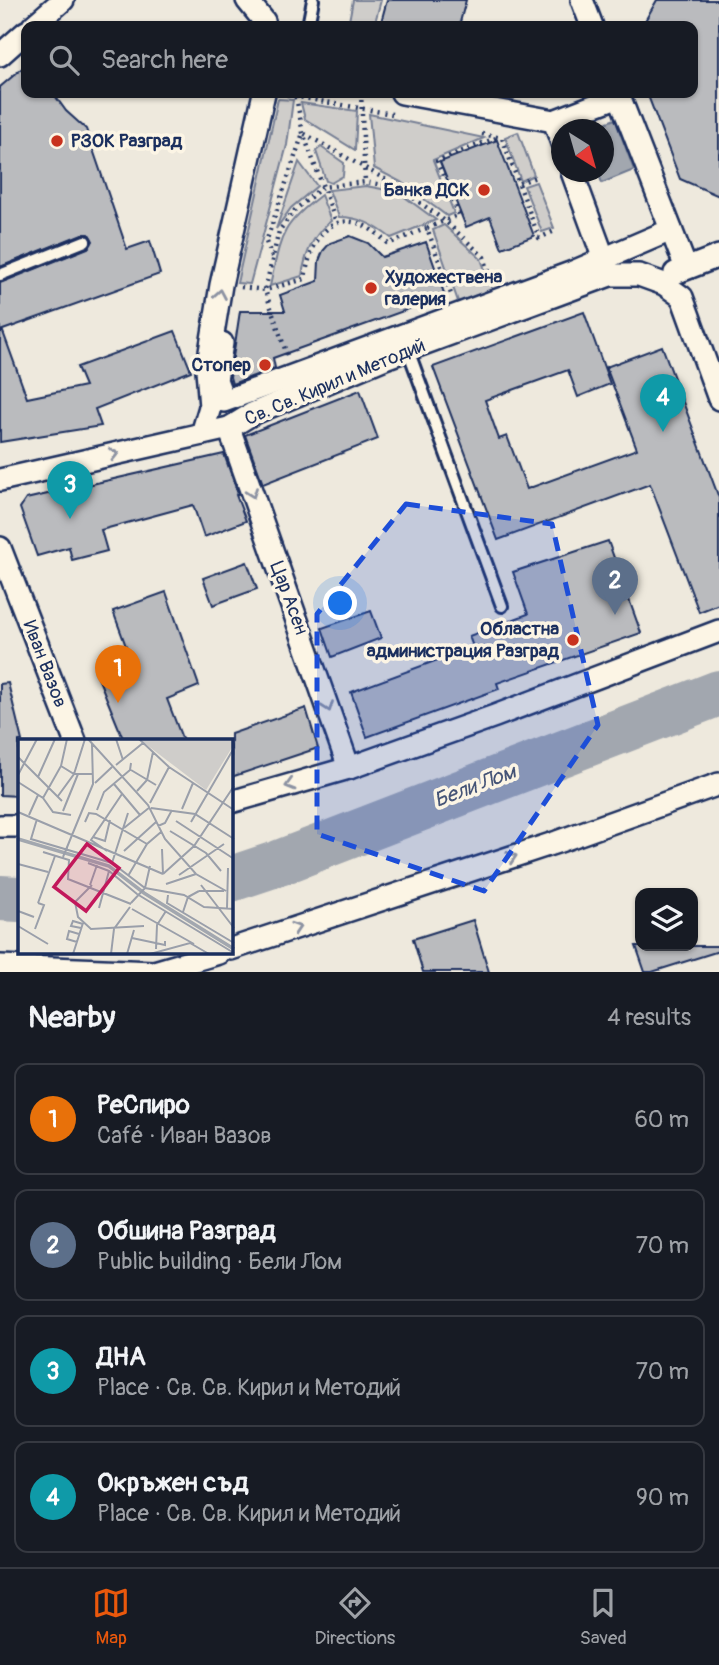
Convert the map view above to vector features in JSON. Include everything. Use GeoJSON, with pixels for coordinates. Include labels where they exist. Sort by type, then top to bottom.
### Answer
{"type":"FeatureCollection","features":[{"type":"Feature","properties":{"kind":"street"},"geometry":{"type":"LineString","coordinates":[[39,21],[63,0]]}},
{"type":"Feature","properties":{"kind":"street"},"geometry":{"type":"LineString","coordinates":[[247,0],[264,21]]}},
{"type":"Feature","properties":{"kind":"street"},"geometry":{"type":"LineString","coordinates":[[582,0],[590,21]]}},
{"type":"Feature","properties":{"kind":"street"},"geometry":{"type":"LineString","coordinates":[[0,55],[21,36]]}},
{"type":"Feature","properties":{"kind":"street"},"geometry":{"type":"LineString","coordinates":[[202,434],[210,407],[207,370],[221,285],[263,98]]}},
{"type":"Feature","properties":{"kind":"street"},"geometry":{"type":"LineString","coordinates":[[429,98],[551,120]]}},
{"type":"Feature","properties":{"kind":"street"},"geometry":{"type":"LineString","coordinates":[[559,119],[609,98]]}},
{"type":"Feature","properties":{"kind":"street"},"geometry":{"type":"LineString","coordinates":[[620,98],[686,268]]}},
{"type":"Feature","properties":{"kind":"street"},"geometry":{"type":"LineString","coordinates":[[576,182],[607,268]]}},
{"type":"Feature","properties":{"kind":"street"},"geometry":{"type":"LineString","coordinates":[[222,343],[216,380],[224,401],[499,300],[607,268],[671,230]]}},
{"type":"Feature","properties":{"kind":"street"},"geometry":{"type":"LineString","coordinates":[[719,256],[686,268],[659,283],[682,297],[719,399]]}},
{"type":"Feature","properties":{"kind":"street","name":"Св. Св. Кирил и Методий"},"geometry":{"type":"LineString","coordinates":[[0,480],[229,428],[252,414],[607,268],[639,275],[659,283]]}},
{"type":"Feature","properties":{"kind":"street","name":"Цар Асен"},"geometry":{"type":"LineString","coordinates":[[229,428],[349,768]]}},
{"type":"Feature","properties":{"kind":"street","name":"Иван Вазов"},"geometry":{"type":"LineString","coordinates":[[0,548],[74,739]]}},
{"type":"Feature","properties":{"kind":"street"},"geometry":{"type":"LineString","coordinates":[[233,801],[349,768],[719,631]]}},
{"type":"Feature","properties":{"kind":"street"},"geometry":{"type":"LineString","coordinates":[[233,948],[557,842],[719,784]]}},
{"type":"Feature","properties":{"kind":"street"},"geometry":{"type":"LineString","coordinates":[[0,826],[18,827]]}},
{"type":"Feature","properties":{"kind":"street"},"geometry":{"type":"LineString","coordinates":[[0,966],[155,972],[216,954]]}},
{"type":"Feature","properties":{"kind":"lane"},"geometry":{"type":"LineString","coordinates":[[309,21],[313,0]]}},
{"type":"Feature","properties":{"kind":"lane"},"geometry":{"type":"LineString","coordinates":[[0,275],[85,241]]}},
{"type":"Feature","properties":{"kind":"lane"},"geometry":{"type":"LineString","coordinates":[[408,350],[502,606]]}},
{"type":"Feature","properties":{"kind":"path"},"geometry":{"type":"LineString","coordinates":[[296,98],[303,133],[336,222]]}},
{"type":"Feature","properties":{"kind":"path"},"geometry":{"type":"LineString","coordinates":[[302,98],[402,117]]}},
{"type":"Feature","properties":{"kind":"path"},"geometry":{"type":"LineString","coordinates":[[361,98],[365,182]]}},
{"type":"Feature","properties":{"kind":"path"},"geometry":{"type":"LineString","coordinates":[[470,131],[502,138],[539,238],[557,230]]}},
{"type":"Feature","properties":{"kind":"path"},"geometry":{"type":"LineString","coordinates":[[303,133],[400,188],[445,220],[484,257],[499,300]]}},
{"type":"Feature","properties":{"kind":"path"},"geometry":{"type":"LineString","coordinates":[[273,258],[266,242],[303,133]]}},
{"type":"Feature","properties":{"kind":"path"},"geometry":{"type":"LineString","coordinates":[[221,285],[265,290],[305,279],[307,264],[322,232],[336,222],[353,221],[365,225],[388,244],[459,215],[437,161],[507,133]]}},
{"type":"Feature","properties":{"kind":"path"},"geometry":{"type":"LineString","coordinates":[[519,183],[536,177]]}},
{"type":"Feature","properties":{"kind":"path"},"geometry":{"type":"LineString","coordinates":[[294,376],[265,290],[279,231],[295,210],[322,187],[365,182],[400,188]]}},
{"type":"Feature","properties":{"kind":"path"},"geometry":{"type":"LineString","coordinates":[[427,228],[459,315]]}},
{"type":"Feature","properties":{"kind":"highlighted area"},"geometry":{"type":"Polygon","coordinates":[[[406,504],[552,524],[598,725],[484,891],[317,834],[317,614],[406,504]]]}},
{"type":"Feature","properties":{"kind":"shaded area"},"geometry":{"type":"Polygon","coordinates":[[[353,0],[381,0],[375,21],[349,21],[353,0]]]}},
{"type":"Feature","properties":{"kind":"shaded area"},"geometry":{"type":"Polygon","coordinates":[[[278,99],[293,100],[287,145],[250,284],[237,283],[278,99]]]}},
{"type":"Feature","properties":{"kind":"shaded area"},"geometry":{"type":"Polygon","coordinates":[[[301,103],[357,111],[355,150],[305,119],[301,103]]]}},
{"type":"Feature","properties":{"kind":"shaded area"},"geometry":{"type":"Polygon","coordinates":[[[369,114],[484,138],[433,160],[454,213],[447,216],[401,182],[374,168],[369,114]]]}},
{"type":"Feature","properties":{"kind":"shaded area"},"geometry":{"type":"Polygon","coordinates":[[[614,119],[634,170],[614,178],[614,119]]]}},
{"type":"Feature","properties":{"kind":"shaded area"},"geometry":{"type":"Polygon","coordinates":[[[518,132],[534,175],[521,181],[505,137],[518,132]]]}},
{"type":"Feature","properties":{"kind":"shaded area"},"geometry":{"type":"Polygon","coordinates":[[[321,147],[344,163],[343,176],[331,183],[326,181],[316,151],[321,147]]]}},
{"type":"Feature","properties":{"kind":"shaded area"},"geometry":{"type":"Polygon","coordinates":[[[299,162],[317,186],[291,208],[276,229],[299,162]]]}},
{"type":"Feature","properties":{"kind":"shaded area"},"geometry":{"type":"Polygon","coordinates":[[[536,182],[554,228],[542,232],[524,186],[536,182]]]}},
{"type":"Feature","properties":{"kind":"shaded area"},"geometry":{"type":"Polygon","coordinates":[[[366,186],[398,192],[436,220],[391,238],[379,229],[354,218],[339,217],[329,190],[366,186]]]}},
{"type":"Feature","properties":{"kind":"shaded area"},"geometry":{"type":"Polygon","coordinates":[[[321,195],[331,221],[319,232],[311,246],[302,276],[270,286],[280,244],[289,225],[321,195]]]}},
{"type":"Feature","properties":{"kind":"shaded area"},"geometry":{"type":"Polygon","coordinates":[[[444,225],[481,259],[495,297],[461,310],[433,230],[444,225]]]}},
{"type":"Feature","properties":{"kind":"building"},"geometry":{"type":"Polygon","coordinates":[[[387,0],[466,0],[460,21],[381,21],[387,0]]]}},
{"type":"Feature","properties":{"kind":"building"},"geometry":{"type":"Polygon","coordinates":[[[657,0],[719,0],[719,196],[680,179],[649,98],[698,98],[698,21],[645,21],[657,0]]]}},
{"type":"Feature","properties":{"kind":"building"},"geometry":{"type":"Polygon","coordinates":[[[21,69],[21,98],[57,98],[66,111],[86,129],[127,249],[150,241],[160,274],[0,331],[0,283],[88,248],[93,241],[89,234],[82,234],[0,267],[0,87],[21,69]]]}},
{"type":"Feature","properties":{"kind":"building","name":"Банка ДСК"},"geometry":{"type":"Polygon","coordinates":[[[497,140],[534,236],[502,248],[490,217],[466,227],[440,162],[497,140]]]}},
{"type":"Feature","properties":{"kind":"building","name":"Художествена галерия"},"geometry":{"type":"Polygon","coordinates":[[[350,236],[368,243],[382,257],[426,242],[445,296],[273,358],[275,368],[232,384],[230,377],[240,311],[285,311],[280,295],[318,281],[319,261],[323,251],[330,243],[350,236]]]}},
{"type":"Feature","properties":{"kind":"building"},"geometry":{"type":"Polygon","coordinates":[[[584,312],[610,384],[578,397],[568,370],[485,400],[499,439],[507,436],[527,489],[637,449],[606,367],[662,346],[719,498],[719,604],[699,612],[650,484],[498,540],[433,367],[584,312]]]}},
{"type":"Feature","properties":{"kind":"building"},"geometry":{"type":"Polygon","coordinates":[[[175,331],[191,371],[95,409],[101,426],[0,442],[0,332],[3,332],[27,398],[85,386],[77,367],[175,331]]]}},
{"type":"Feature","properties":{"kind":"building"},"geometry":{"type":"Polygon","coordinates":[[[360,390],[378,439],[263,484],[245,435],[360,390]]]}},
{"type":"Feature","properties":{"kind":"building"},"geometry":{"type":"Polygon","coordinates":[[[224,454],[246,521],[204,537],[193,505],[101,530],[107,551],[72,560],[69,547],[37,556],[20,508],[26,499],[224,454]]]}},
{"type":"Feature","properties":{"kind":"building"},"geometry":{"type":"Polygon","coordinates":[[[608,541],[641,633],[497,683],[499,689],[367,737],[351,692],[473,647],[469,636],[528,614],[513,572],[608,541]]]}},
{"type":"Feature","properties":{"kind":"building"},"geometry":{"type":"Polygon","coordinates":[[[247,562],[257,589],[213,605],[203,578],[247,562]]]}},
{"type":"Feature","properties":{"kind":"building"},"geometry":{"type":"Polygon","coordinates":[[[166,592],[199,686],[167,699],[182,739],[123,739],[95,670],[130,657],[113,611],[166,592]]]}},
{"type":"Feature","properties":{"kind":"building"},"geometry":{"type":"Polygon","coordinates":[[[371,611],[381,638],[332,657],[322,628],[371,611]]]}},
{"type":"Feature","properties":{"kind":"building"},"geometry":{"type":"Polygon","coordinates":[[[8,683],[22,739],[18,739],[18,796],[0,795],[0,684],[8,683]]]}},
{"type":"Feature","properties":{"kind":"building"},"geometry":{"type":"Polygon","coordinates":[[[306,708],[318,748],[233,776],[231,734],[306,708]]]}},
{"type":"Feature","properties":{"kind":"building"},"geometry":{"type":"Polygon","coordinates":[[[473,920],[489,972],[423,972],[413,939],[473,920]]]}},
{"type":"Feature","properties":{"kind":"building"},"geometry":{"type":"Polygon","coordinates":[[[698,946],[719,946],[719,951],[645,972],[638,951],[698,951],[698,946]]]}},
{"type":"Feature","properties":{"kind":"waterway","name":"Бели Лом"},"geometry":{"type":"LineString","coordinates":[[233,878],[719,693]]}},
{"type":"Feature","properties":{"kind":"waterway","name":"Бели Лом"},"geometry":{"type":"LineString","coordinates":[[0,898],[18,899]]}},
{"type":"Feature","properties":{"kind":"place","name":"РЗОК Разград"},"geometry":{"type":"Point","coordinates":[57,141]}},
{"type":"Feature","properties":{"kind":"place","name":"Банка ДСК"},"geometry":{"type":"Point","coordinates":[484,190]}},
{"type":"Feature","properties":{"kind":"place","name":"Художествена галерия"},"geometry":{"type":"Point","coordinates":[371,288]}},
{"type":"Feature","properties":{"kind":"place","name":"Стопер"},"geometry":{"type":"Point","coordinates":[265,365]}},
{"type":"Feature","properties":{"kind":"place","name":"Окръжен съд"},"geometry":{"type":"Point","coordinates":[663,432]}},
{"type":"Feature","properties":{"kind":"place","name":"ДНА"},"geometry":{"type":"Point","coordinates":[70,519]}},
{"type":"Feature","properties":{"kind":"place","name":"Обшина Разград"},"geometry":{"type":"Point","coordinates":[615,615]}},
{"type":"Feature","properties":{"kind":"place","name":"Областна администрация Разград"},"geometry":{"type":"Point","coordinates":[573,640]}},
{"type":"Feature","properties":{"kind":"place","name":"РеСпиро"},"geometry":{"type":"Point","coordinates":[118,703]}}]}
